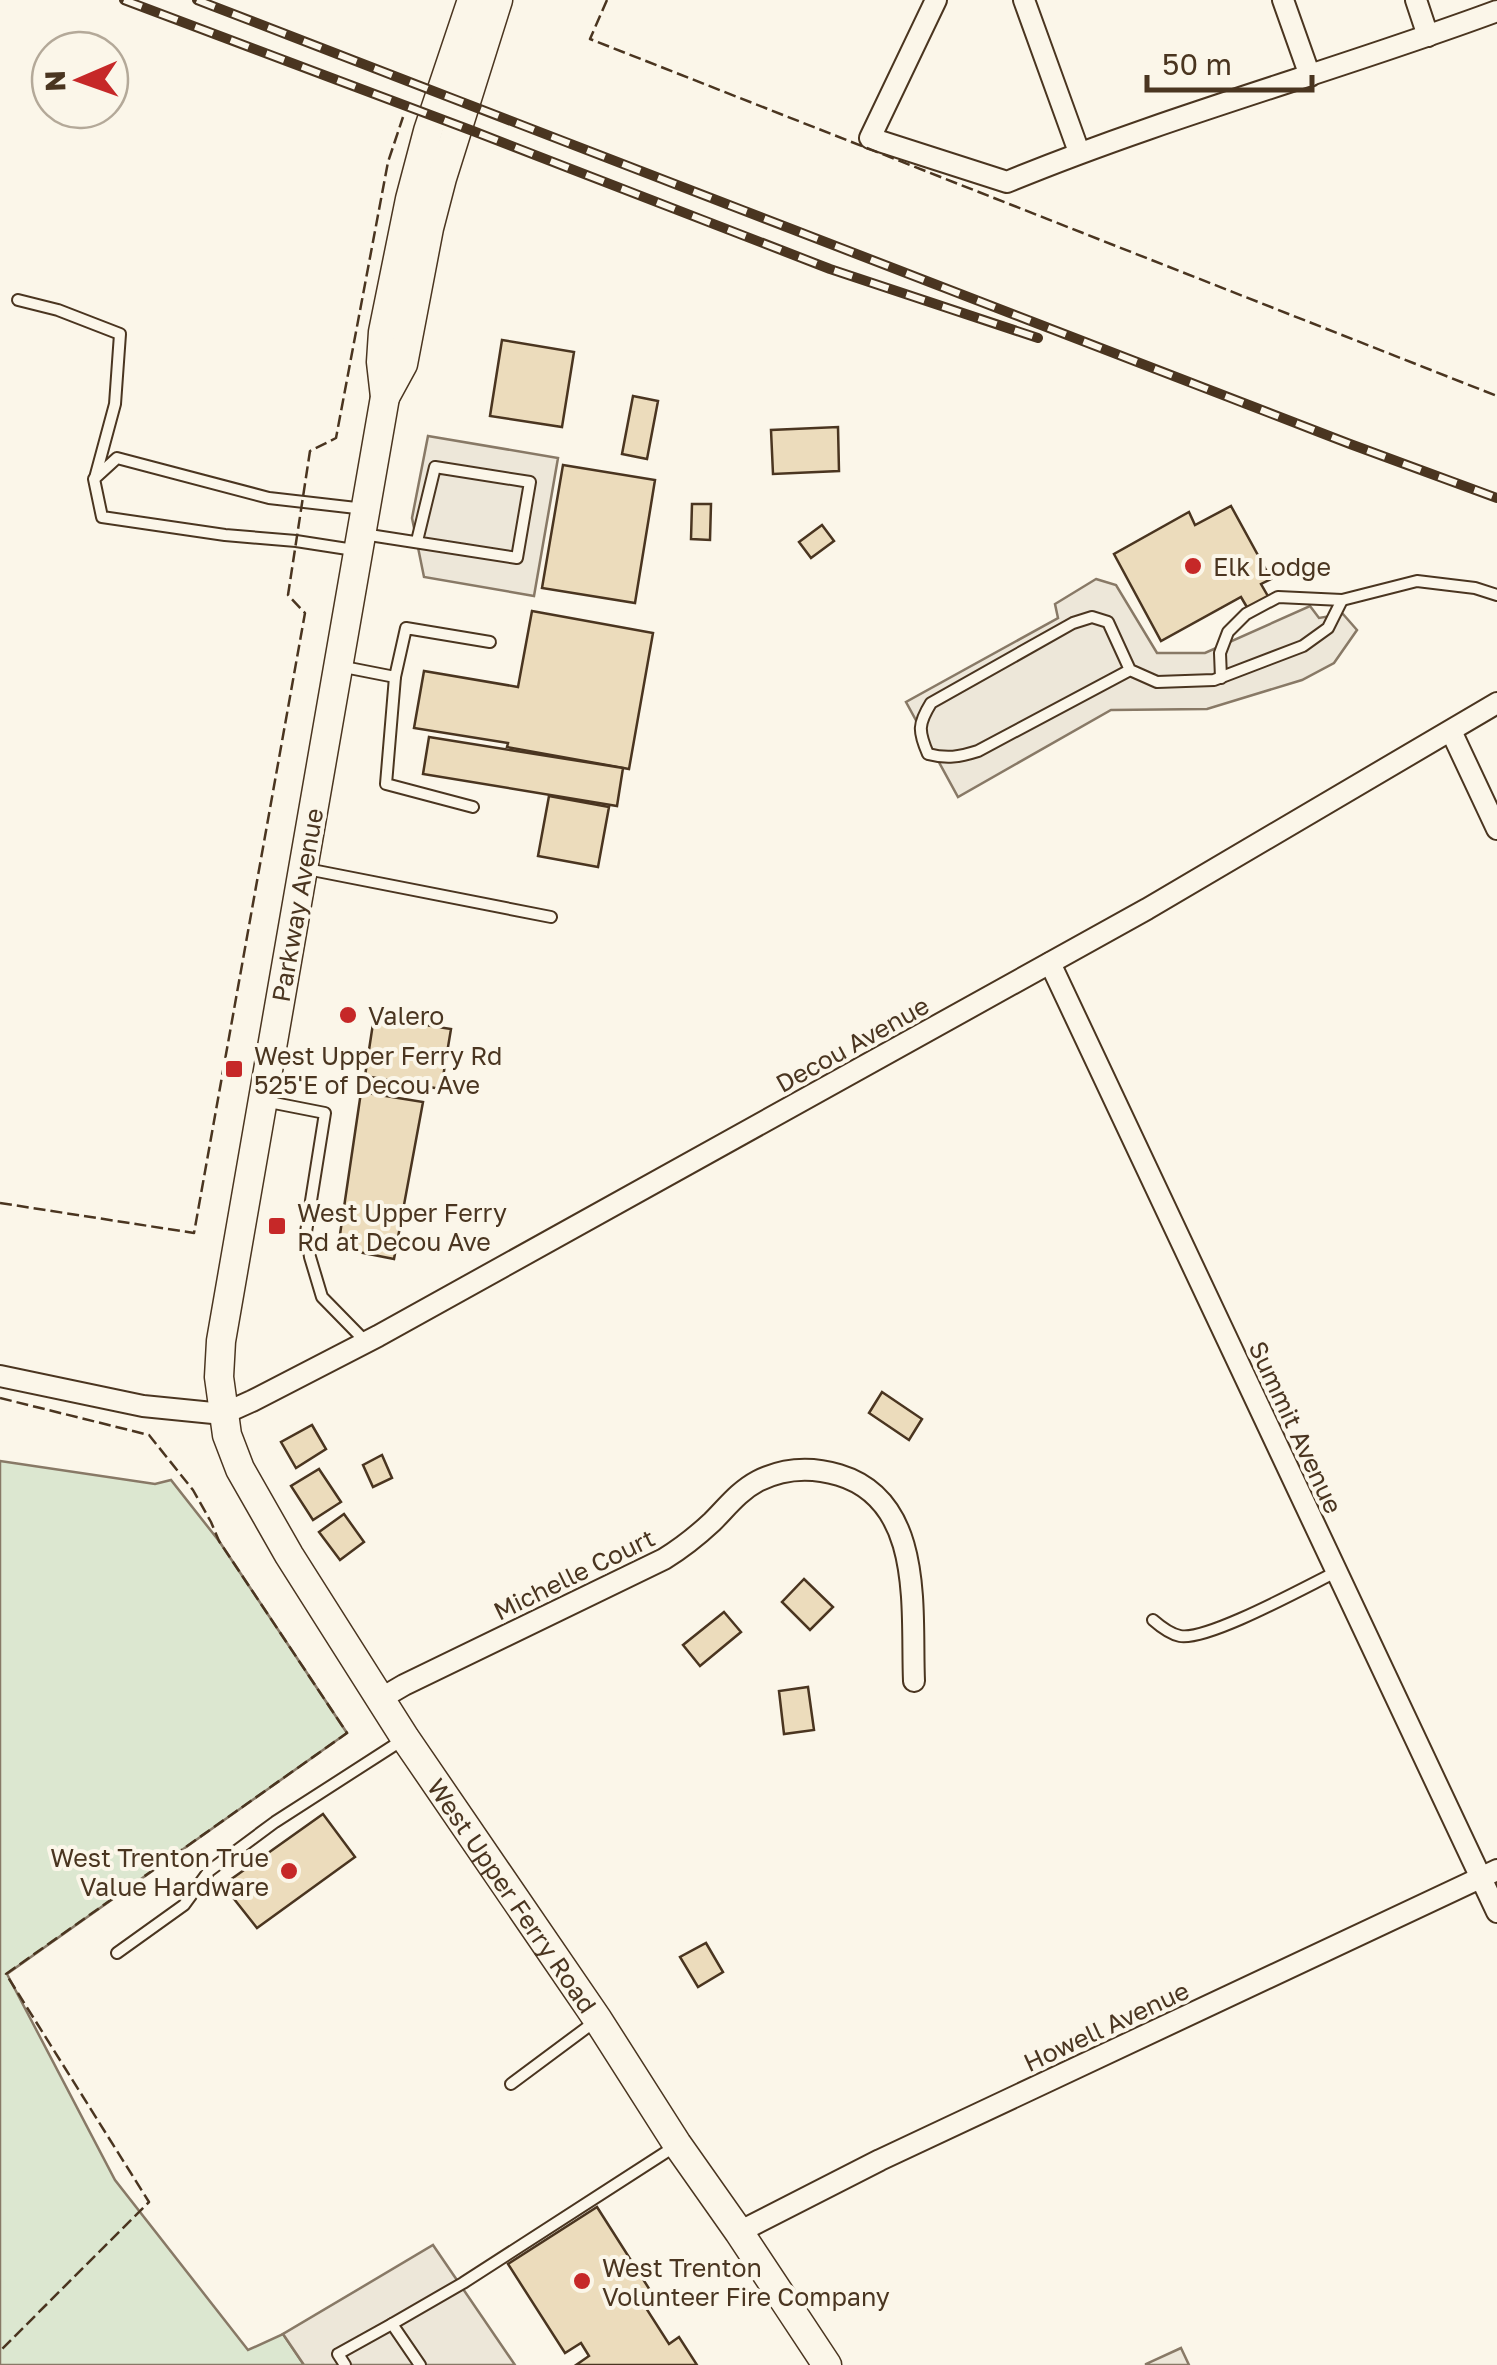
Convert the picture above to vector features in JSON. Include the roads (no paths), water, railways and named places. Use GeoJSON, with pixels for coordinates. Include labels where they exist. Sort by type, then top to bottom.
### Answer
{"type":"FeatureCollection","features":[{"type":"Feature","properties":{"kind":"main road","name":"Parkway Avenue"},"geometry":{"type":"LineString","coordinates":[[223,1414],[221,1341],[384,398],[383,332],[428,131],[472,0]]}},
{"type":"Feature","properties":{"kind":"main road","name":"Parkway Avenue"},"geometry":{"type":"LineString","coordinates":[[384,398],[403,364],[442,178],[498,0]]}},
{"type":"Feature","properties":{"kind":"main road","name":"West Upper Ferry Road"},"geometry":{"type":"LineString","coordinates":[[223,1414],[240,1469],[380,1700],[826,2365]]}},
{"type":"Feature","properties":{"kind":"street"},"geometry":{"type":"LineString","coordinates":[[936,0],[870,138],[1007,182],[1079,152],[1497,11]]}},
{"type":"Feature","properties":{"kind":"street"},"geometry":{"type":"LineString","coordinates":[[1024,0],[1079,152]]}},
{"type":"Feature","properties":{"kind":"street"},"geometry":{"type":"LineString","coordinates":[[1283,0],[1310,76]]}},
{"type":"Feature","properties":{"kind":"street"},"geometry":{"type":"LineString","coordinates":[[1416,0],[1428,36]]}},
{"type":"Feature","properties":{"kind":"street","name":"Decou Avenue"},"geometry":{"type":"LineString","coordinates":[[223,1414],[366,1342],[1147,909],[1497,703]]}},
{"type":"Feature","properties":{"kind":"street"},"geometry":{"type":"LineString","coordinates":[[1450,730],[1497,828]]}},
{"type":"Feature","properties":{"kind":"street","name":"Summit Avenue"},"geometry":{"type":"LineString","coordinates":[[1050,963],[1336,1571],[1489,1874],[1497,1912]]}},
{"type":"Feature","properties":{"kind":"street"},"geometry":{"type":"LineString","coordinates":[[0,1376],[144,1406],[223,1414]]}},
{"type":"Feature","properties":{"kind":"street","name":"Michelle Court"},"geometry":{"type":"LineString","coordinates":[[380,1700],[664,1559],[692,1540],[736,1495],[756,1482],[778,1473],[801,1470],[847,1478],[877,1499],[898,1527],[910,1571],[914,1681]]}},
{"type":"Feature","properties":{"kind":"street","name":"Howell Avenue"},"geometry":{"type":"LineString","coordinates":[[739,2232],[880,2160],[1489,1874]]}},
{"type":"Feature","properties":{"kind":"lane"},"geometry":{"type":"LineString","coordinates":[[18,300],[58,310],[120,334],[116,404],[94,479],[102,517],[362,531],[417,541],[517,558],[530,482],[436,467],[417,541]]}},
{"type":"Feature","properties":{"kind":"lane"},"geometry":{"type":"LineString","coordinates":[[94,479],[117,458],[269,498],[362,531]]}},
{"type":"Feature","properties":{"kind":"lane"},"geometry":{"type":"LineString","coordinates":[[1220,678],[1220,653],[1228,632],[1246,614],[1278,597],[1342,600],[1417,581],[1475,588],[1497,595]]}},
{"type":"Feature","properties":{"kind":"lane"},"geometry":{"type":"LineString","coordinates":[[1130,670],[960,757],[928,754],[921,737],[920,721],[931,703],[1073,623],[1092,617],[1108,622],[1130,670],[1156,682],[1214,680],[1303,646],[1328,628],[1342,600]]}},
{"type":"Feature","properties":{"kind":"lane"},"geometry":{"type":"LineString","coordinates":[[472,807],[386,784],[395,677],[406,628],[490,642]]}},
{"type":"Feature","properties":{"kind":"lane"},"geometry":{"type":"LineString","coordinates":[[338,666],[395,677]]}},
{"type":"Feature","properties":{"kind":"lane"},"geometry":{"type":"LineString","coordinates":[[304,868],[551,916]]}},
{"type":"Feature","properties":{"kind":"lane"},"geometry":{"type":"LineString","coordinates":[[263,1101],[325,1113],[306,1232],[310,1257],[322,1297],[366,1342]]}},
{"type":"Feature","properties":{"kind":"lane"},"geometry":{"type":"LineString","coordinates":[[1152,1620],[1181,1636],[1198,1635],[1242,1618],[1336,1571]]}},
{"type":"Feature","properties":{"kind":"lane"},"geometry":{"type":"LineString","coordinates":[[117,1952],[184,1905],[209,1871],[222,1861],[405,1738]]}},
{"type":"Feature","properties":{"kind":"lane"},"geometry":{"type":"LineString","coordinates":[[511,2084],[598,2020]]}},
{"type":"Feature","properties":{"kind":"lane"},"geometry":{"type":"LineString","coordinates":[[345,2365],[338,2354],[500,2258],[678,2144]]}},
{"type":"Feature","properties":{"kind":"lane"},"geometry":{"type":"LineString","coordinates":[[392,2324],[420,2365]]}},
{"type":"Feature","properties":{"kind":"railway"},"geometry":{"type":"LineString","coordinates":[[124,0],[830,269],[1038,338]]}},
{"type":"Feature","properties":{"kind":"railway"},"geometry":{"type":"LineString","coordinates":[[197,0],[1497,498]]}},
{"type":"Feature","properties":{"kind":"place","name":"Elk Lodge"},"geometry":{"type":"Point","coordinates":[1193,566]}},
{"type":"Feature","properties":{"kind":"place","name":"Valero"},"geometry":{"type":"Point","coordinates":[348,1015]}},
{"type":"Feature","properties":{"kind":"place","name":"West Upper Ferry Rd 525'E of Decou Ave"},"geometry":{"type":"Point","coordinates":[234,1069]}},
{"type":"Feature","properties":{"kind":"place","name":"West Upper Ferry Rd at Decou Ave"},"geometry":{"type":"Point","coordinates":[277,1226]}},
{"type":"Feature","properties":{"kind":"place","name":"West Trenton True Value Hardware"},"geometry":{"type":"Point","coordinates":[289,1871]}},
{"type":"Feature","properties":{"kind":"place","name":"West Trenton Volunteer Fire Company"},"geometry":{"type":"Point","coordinates":[582,2281]}}]}
